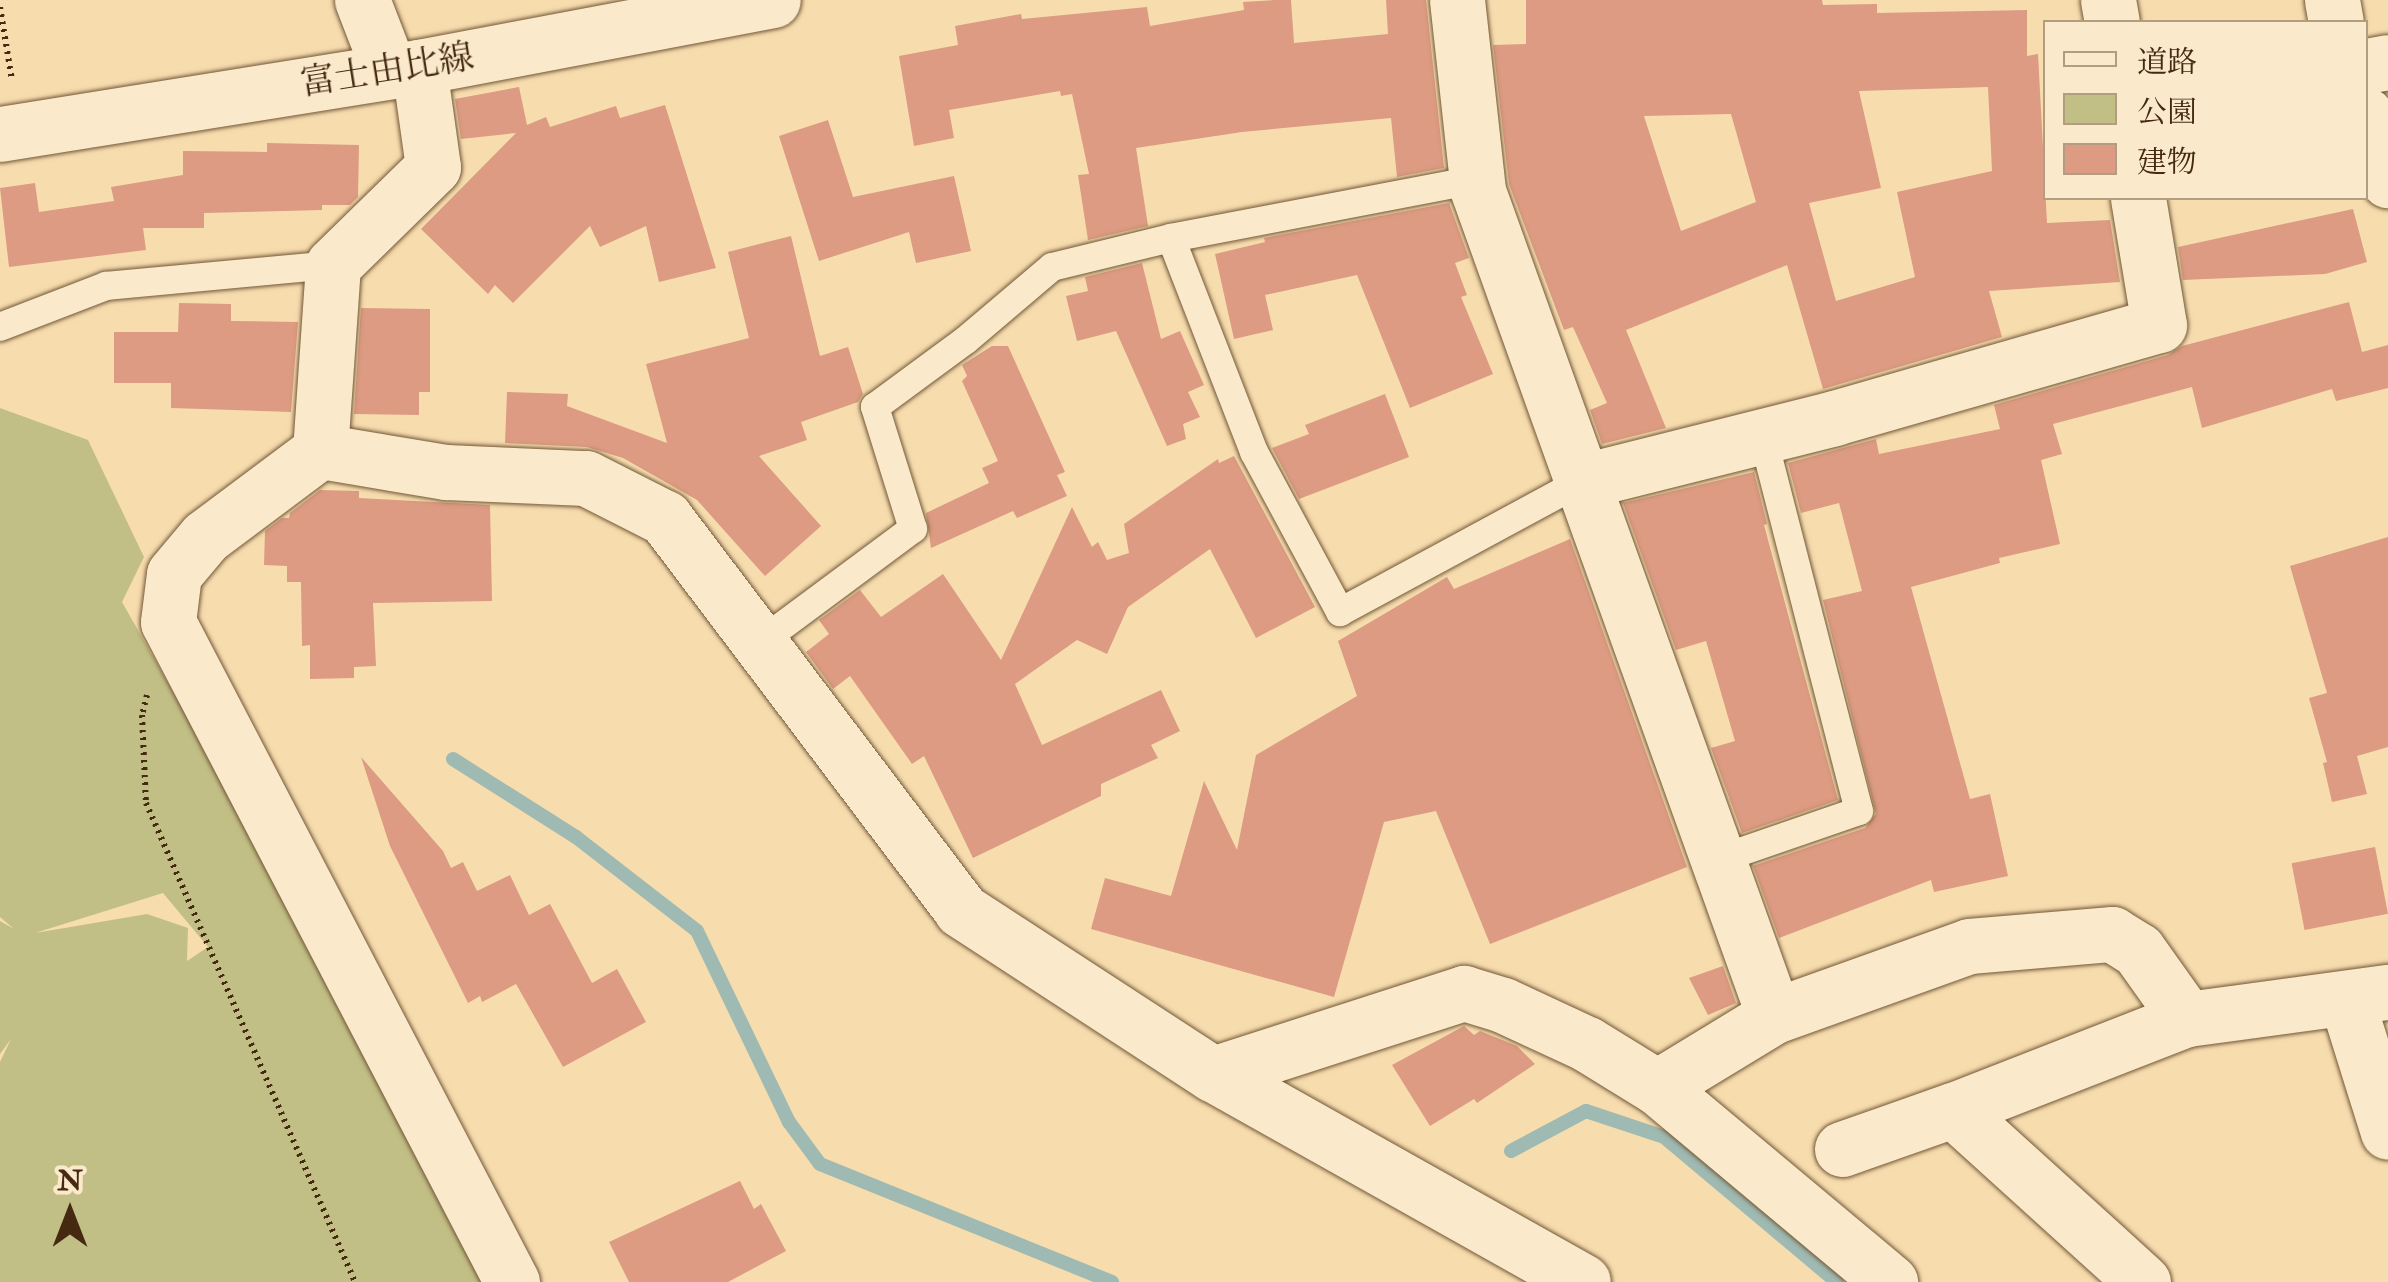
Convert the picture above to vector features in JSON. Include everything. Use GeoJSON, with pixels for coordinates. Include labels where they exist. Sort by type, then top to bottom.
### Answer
{"type":"FeatureCollection","features":[{"type":"Feature","properties":{"kind":"street"},"geometry":{"type":"LineString","coordinates":[[320,452],[334,264],[432,167],[404,69],[362,0]]}},
{"type":"Feature","properties":{"kind":"street","name":"富士由比線"},"geometry":{"type":"LineString","coordinates":[[7,132],[404,69],[774,0]]}},
{"type":"Feature","properties":{"kind":"street"},"geometry":{"type":"LineString","coordinates":[[1458,0],[1476,180],[1580,482],[1774,1016]]}},
{"type":"Feature","properties":{"kind":"street"},"geometry":{"type":"LineString","coordinates":[[2368,121],[2388,180]]}},
{"type":"Feature","properties":{"kind":"street"},"geometry":{"type":"LineString","coordinates":[[1580,482],[1762,436],[2159,324],[2138,200]]}},
{"type":"Feature","properties":{"kind":"street"},"geometry":{"type":"LineString","coordinates":[[512,1282],[168,622],[174,574],[205,538],[320,452],[446,472],[586,478],[665,518],[961,910],[1213,1074],[1584,1282]]}},
{"type":"Feature","properties":{"kind":"street"},"geometry":{"type":"LineString","coordinates":[[1657,1087],[1774,1016],[1969,946],[2112,934],[2138,950],[2187,1019]]}},
{"type":"Feature","properties":{"kind":"street"},"geometry":{"type":"LineString","coordinates":[[1213,1074],[1464,993],[1503,1005],[1587,1044],[1657,1087],[1890,1282]]}},
{"type":"Feature","properties":{"kind":"street"},"geometry":{"type":"LineString","coordinates":[[1842,1149],[2187,1019],[2368,997],[2388,1132]]}},
{"type":"Feature","properties":{"kind":"street"},"geometry":{"type":"LineString","coordinates":[[1953,1110],[2143,1282]]}},
{"type":"Feature","properties":{"kind":"lane"},"geometry":{"type":"LineString","coordinates":[[758,644],[913,529],[876,406],[1052,267],[1171,238],[1476,180]]}},
{"type":"Feature","properties":{"kind":"lane"},"geometry":{"type":"LineString","coordinates":[[1171,238],[1254,452],[1340,612],[1580,482]]}},
{"type":"Feature","properties":{"kind":"lane"},"geometry":{"type":"LineString","coordinates":[[0,328],[106,286],[334,264]]}},
{"type":"Feature","properties":{"kind":"lane"},"geometry":{"type":"LineString","coordinates":[[1717,860],[1859,811],[1762,436]]}},
{"type":"Feature","properties":{"kind":"path"},"geometry":{"type":"LineString","coordinates":[[0,7],[11,53],[7,132]]}},
{"type":"Feature","properties":{"kind":"path"},"geometry":{"type":"LineString","coordinates":[[168,622],[142,715],[146,803],[355,1282]]}},
{"type":"Feature","properties":{"kind":"green space"},"geometry":{"type":"Polygon","coordinates":[[[0,408],[88,440],[144,557],[122,602],[508,1282],[0,1282],[0,1062],[11,1039],[0,1054],[0,921],[14,929],[0,917],[0,408]],[[163,893],[35,933],[147,914],[188,928],[187,961],[208,947],[163,893]]]}},
{"type":"Feature","properties":{"kind":"building"},"geometry":{"type":"Polygon","coordinates":[[[1291,0],[1294,43],[1388,34],[1386,0],[1426,0],[1444,168],[1397,177],[1391,118],[1242,132],[1136,148],[1148,226],[1088,240],[1078,175],[1089,174],[1072,94],[1061,96],[1060,91],[949,110],[954,138],[914,146],[899,56],[958,45],[955,26],[1021,14],[1022,19],[1147,7],[1150,26],[1244,10],[1243,2],[1291,0]]]}},
{"type":"Feature","properties":{"kind":"building"},"geometry":{"type":"Polygon","coordinates":[[[1526,0],[1822,0],[1823,5],[1877,4],[1877,13],[2027,10],[2027,56],[2038,54],[2047,223],[2110,220],[2120,282],[1989,291],[2002,337],[1823,389],[1787,265],[1626,330],[1666,428],[1602,444],[1590,410],[1607,403],[1573,327],[1564,330],[1509,184],[1493,45],[1526,44],[1526,0]],[[1988,87],[1859,91],[1881,188],[1809,203],[1836,301],[1915,277],[1897,192],[1992,171],[1988,87]],[[1731,114],[1644,116],[1681,231],[1756,202],[1731,114]]]}},
{"type":"Feature","properties":{"kind":"building"},"geometry":{"type":"Polygon","coordinates":[[[519,87],[527,125],[546,117],[550,127],[616,106],[620,118],[665,105],[716,268],[659,282],[646,226],[600,247],[590,226],[513,303],[495,285],[488,294],[421,229],[516,133],[461,139],[455,99],[519,87]]]}},
{"type":"Feature","properties":{"kind":"building"},"geometry":{"type":"Polygon","coordinates":[[[828,120],[853,197],[954,176],[971,251],[916,263],[909,232],[819,261],[779,136],[828,120]]]}},
{"type":"Feature","properties":{"kind":"building"},"geometry":{"type":"Polygon","coordinates":[[[267,143],[359,145],[358,197],[350,205],[322,205],[322,210],[204,213],[204,228],[143,228],[146,250],[9,267],[0,188],[35,183],[39,212],[114,201],[111,187],[183,175],[183,151],[267,152],[267,143]]]}},
{"type":"Feature","properties":{"kind":"building"},"geometry":{"type":"Polygon","coordinates":[[[1449,203],[1469,258],[1455,263],[1467,295],[1461,297],[1493,374],[1410,408],[1357,275],[1265,295],[1273,330],[1234,339],[1215,254],[1265,242],[1264,238],[1449,203]]]}},
{"type":"Feature","properties":{"kind":"building"},"geometry":{"type":"Polygon","coordinates":[[[2353,209],[2367,262],[2325,274],[2183,280],[2178,247],[2353,209]]]}},
{"type":"Feature","properties":{"kind":"building"},"geometry":{"type":"Polygon","coordinates":[[[791,236],[820,356],[848,347],[863,394],[858,402],[801,422],[807,440],[759,456],[821,526],[765,576],[697,500],[623,458],[587,447],[505,443],[507,392],[568,394],[567,406],[667,443],[646,364],[749,338],[728,252],[791,236]]]}},
{"type":"Feature","properties":{"kind":"building"},"geometry":{"type":"Polygon","coordinates":[[[1142,263],[1161,339],[1180,331],[1204,385],[1188,392],[1200,417],[1183,424],[1186,439],[1167,446],[1116,331],[1077,341],[1066,296],[1088,291],[1085,277],[1142,263]]]}},
{"type":"Feature","properties":{"kind":"building"},"geometry":{"type":"Polygon","coordinates":[[[2349,302],[2362,352],[2388,345],[2388,388],[2336,401],[2332,389],[2202,428],[2192,387],[2053,424],[2062,454],[2041,460],[2060,544],[1999,558],[2000,563],[1911,587],[1970,799],[1990,794],[2008,876],[1934,892],[1931,880],[1779,938],[1753,866],[1865,828],[1876,814],[1823,600],[1862,591],[1839,503],[1801,513],[1788,463],[1876,439],[1879,454],[2000,429],[1994,405],[2168,355],[2182,346],[2349,302]]]}},
{"type":"Feature","properties":{"kind":"building"},"geometry":{"type":"Polygon","coordinates":[[[179,303],[231,304],[231,321],[298,322],[291,412],[171,408],[171,383],[114,383],[114,332],[178,332],[179,303]]]}},
{"type":"Feature","properties":{"kind":"building"},"geometry":{"type":"Polygon","coordinates":[[[361,308],[430,309],[430,392],[419,392],[419,415],[354,414],[361,308]]]}},
{"type":"Feature","properties":{"kind":"building"},"geometry":{"type":"Polygon","coordinates":[[[992,346],[1008,346],[1065,472],[1057,475],[1067,496],[1017,518],[1013,511],[931,548],[926,513],[989,483],[982,468],[998,461],[962,381],[967,376],[962,365],[992,346]]]}},
{"type":"Feature","properties":{"kind":"building"},"geometry":{"type":"Polygon","coordinates":[[[1385,394],[1409,457],[1299,499],[1272,448],[1309,434],[1305,425],[1385,394]]]}},
{"type":"Feature","properties":{"kind":"building"},"geometry":{"type":"Polygon","coordinates":[[[1234,456],[1315,607],[1256,638],[1210,549],[1128,607],[1107,654],[1077,640],[1015,684],[1042,745],[1161,690],[1180,731],[1151,745],[1158,758],[1101,784],[1101,796],[973,858],[924,756],[912,764],[850,676],[833,689],[806,652],[829,634],[819,620],[860,590],[881,617],[943,574],[1001,660],[1072,507],[1092,547],[1098,542],[1107,560],[1129,553],[1124,524],[1218,459],[1219,463],[1234,456]]]}},
{"type":"Feature","properties":{"kind":"building"},"geometry":{"type":"Polygon","coordinates":[[[1754,472],[1767,524],[1764,525],[1838,800],[1742,833],[1711,748],[1735,741],[1706,641],[1676,650],[1623,503],[1754,472]]]}},
{"type":"Feature","properties":{"kind":"building"},"geometry":{"type":"Polygon","coordinates":[[[320,490],[359,491],[359,498],[490,505],[492,601],[373,603],[376,666],[354,667],[354,678],[310,679],[310,645],[302,646],[301,582],[287,582],[287,566],[264,565],[265,531],[282,518],[289,518],[290,513],[320,490]]]}},
{"type":"Feature","properties":{"kind":"building"},"geometry":{"type":"Polygon","coordinates":[[[2388,537],[2388,747],[2357,756],[2367,794],[2332,802],[2323,763],[2327,762],[2309,698],[2327,693],[2290,566],[2388,537]]]}},
{"type":"Feature","properties":{"kind":"building"},"geometry":{"type":"Polygon","coordinates":[[[1570,539],[1687,867],[1490,944],[1436,811],[1384,822],[1334,997],[1091,929],[1105,878],[1171,896],[1204,781],[1237,850],[1256,755],[1357,696],[1338,641],[1447,577],[1454,589],[1570,539]]]}},
{"type":"Feature","properties":{"kind":"building"},"geometry":{"type":"Polygon","coordinates":[[[361,757],[443,851],[451,868],[463,862],[477,891],[510,875],[529,915],[550,904],[592,983],[617,969],[646,1022],[563,1067],[516,984],[482,1002],[480,996],[468,1003],[390,846],[361,757]]]}},
{"type":"Feature","properties":{"kind":"building"},"geometry":{"type":"Polygon","coordinates":[[[2375,847],[2388,914],[2305,930],[2292,863],[2375,847]]]}},
{"type":"Feature","properties":{"kind":"building"},"geometry":{"type":"Polygon","coordinates":[[[1723,966],[1736,1003],[1708,1015],[1689,978],[1723,966]]]}},
{"type":"Feature","properties":{"kind":"building"},"geometry":{"type":"Polygon","coordinates":[[[1464,1026],[1474,1035],[1480,1031],[1517,1046],[1535,1064],[1477,1103],[1474,1099],[1430,1126],[1392,1065],[1464,1026]]]}},
{"type":"Feature","properties":{"kind":"building"},"geometry":{"type":"Polygon","coordinates":[[[740,1181],[754,1209],[761,1204],[786,1251],[728,1282],[629,1282],[609,1242],[740,1181]]]}},
{"type":"Feature","properties":{"kind":"waterway"},"geometry":{"type":"LineString","coordinates":[[453,759],[576,837],[697,931],[789,1122],[820,1164],[1112,1282]]}},
{"type":"Feature","properties":{"kind":"waterway"},"geometry":{"type":"LineString","coordinates":[[1511,1151],[1586,1111],[1664,1137],[1837,1282]]}}]}
